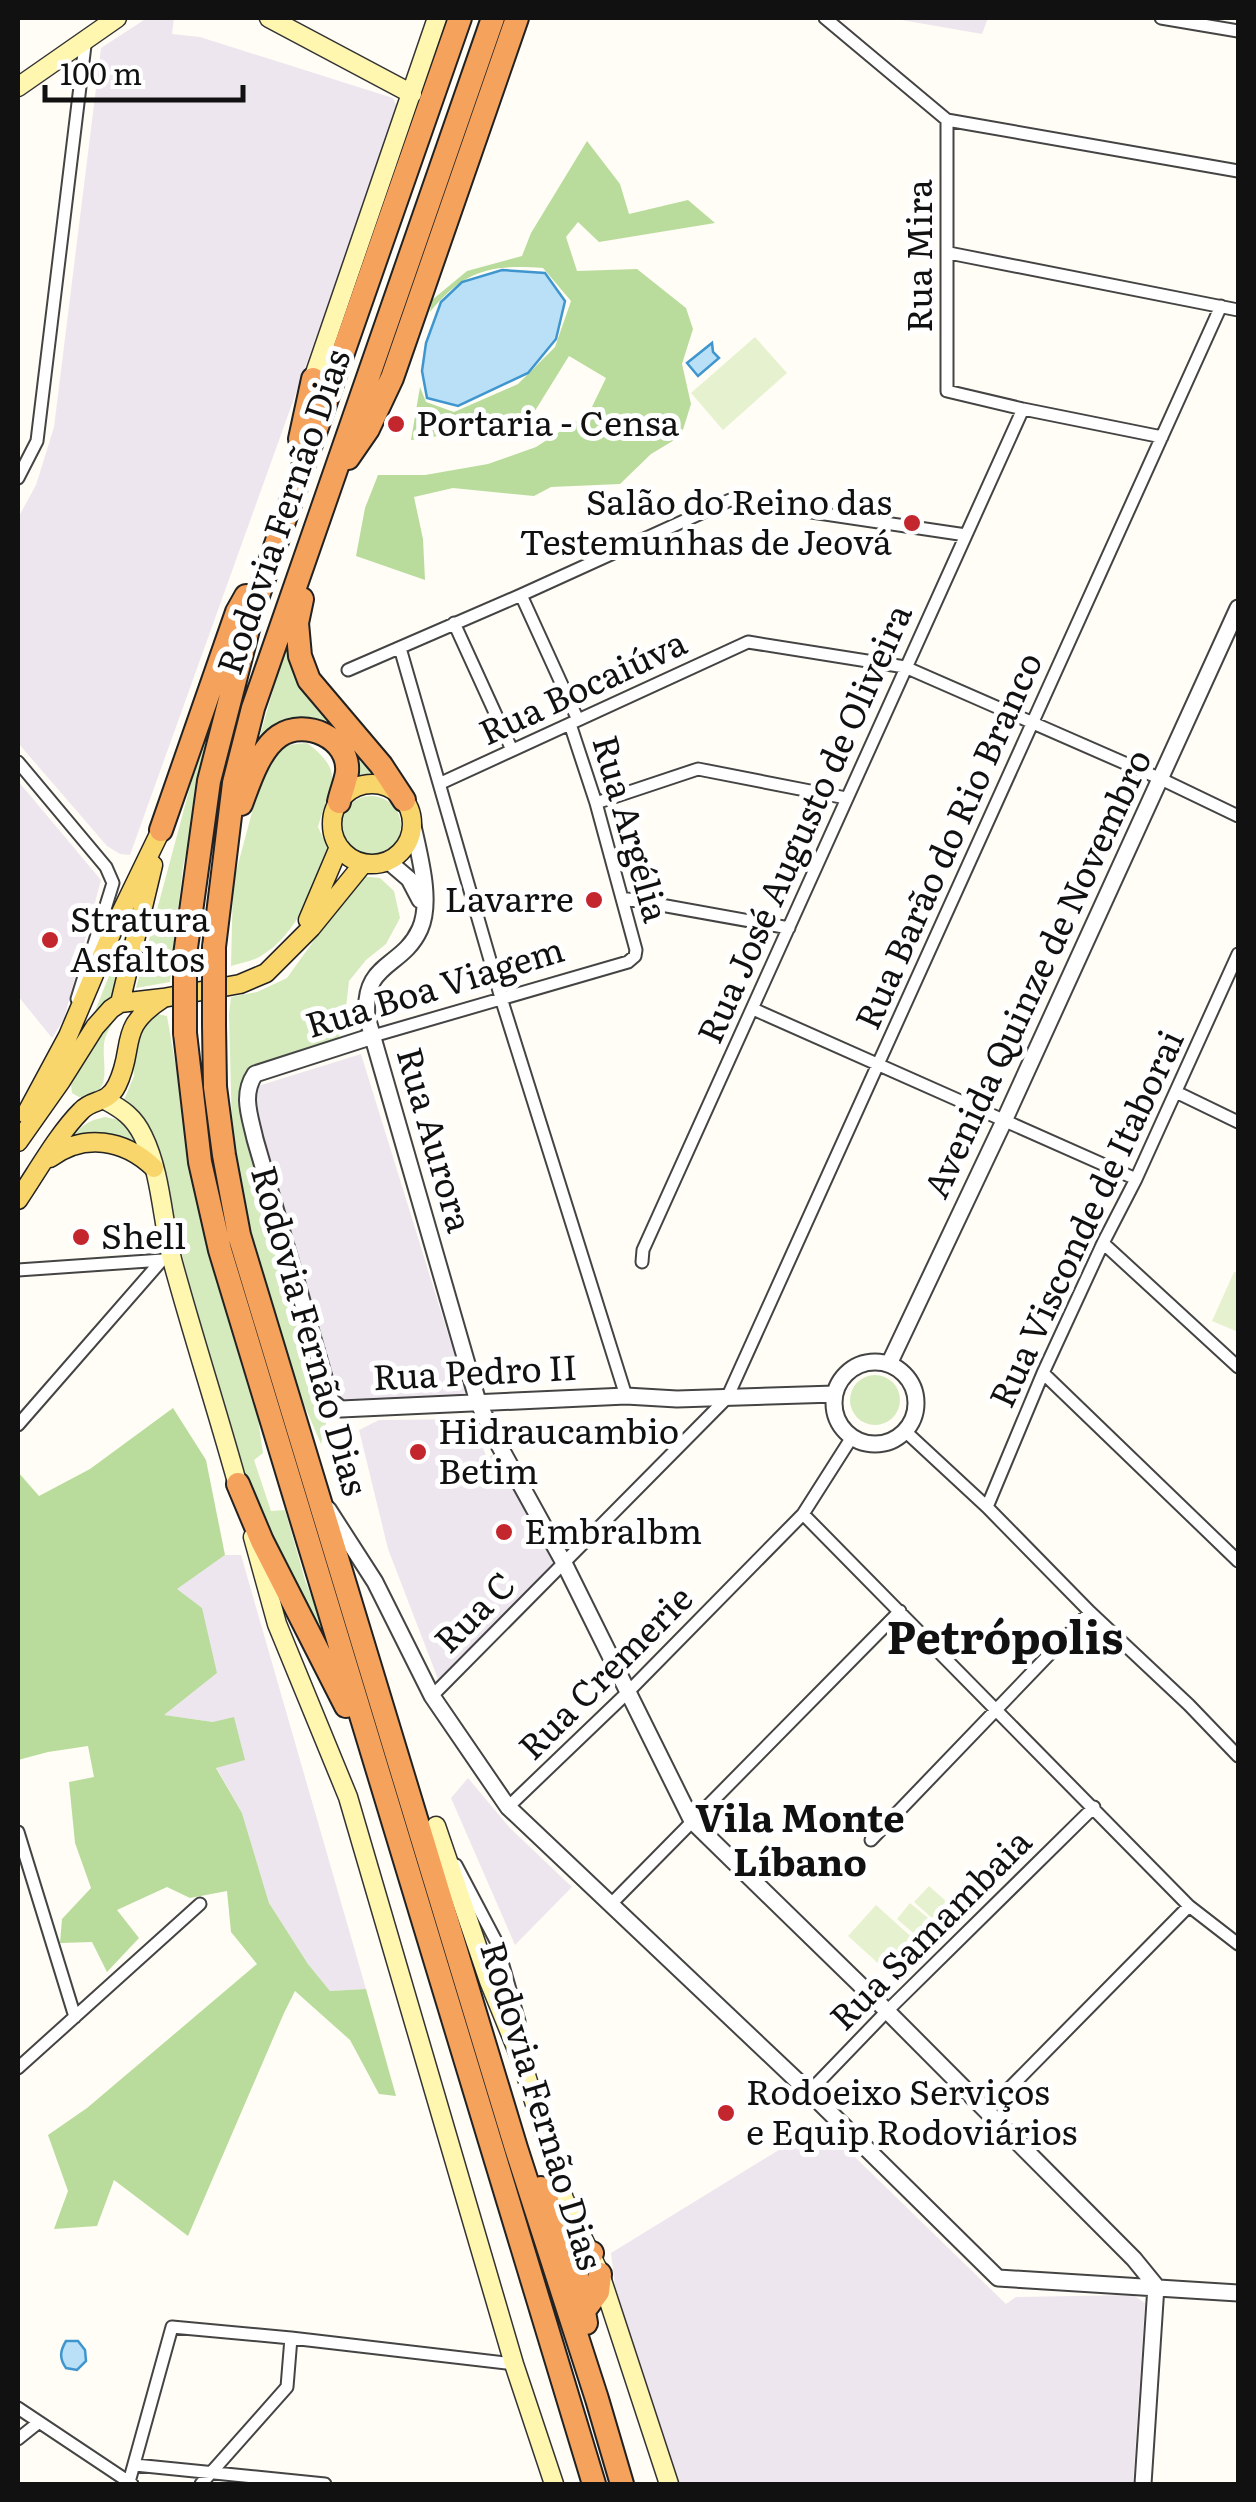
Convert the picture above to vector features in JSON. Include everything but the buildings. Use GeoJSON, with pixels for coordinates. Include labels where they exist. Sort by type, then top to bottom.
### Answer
{"type":"FeatureCollection","features":[{"type":"Feature","properties":{"kind":"highway","name":"Rodovia Fernão Dias"},"geometry":{"type":"LineString","coordinates":[[460,18],[253,610],[208,782],[184,955],[185,1033],[200,1162],[220,1250],[594,2484]]}},
{"type":"Feature","properties":{"kind":"highway","name":"Rodovia Fernão Dias"},"geometry":{"type":"LineString","coordinates":[[494,18],[253,708],[234,783],[214,948],[215,1086],[238,1235],[622,2484]]}},
{"type":"Feature","properties":{"kind":"highway"},"geometry":{"type":"LineString","coordinates":[[331,481],[368,429],[392,378],[518,18]]}},
{"type":"Feature","properties":{"kind":"highway"},"geometry":{"type":"LineString","coordinates":[[297,486],[299,448],[313,379]]}},
{"type":"Feature","properties":{"kind":"highway"},"geometry":{"type":"LineString","coordinates":[[162,830],[237,612],[288,513]]}},
{"type":"Feature","properties":{"kind":"highway"},"geometry":{"type":"LineString","coordinates":[[318,520],[297,623],[300,656],[309,680],[380,765],[408,811]]}},
{"type":"Feature","properties":{"kind":"highway"},"geometry":{"type":"LineString","coordinates":[[225,850],[249,782],[279,736],[310,729],[336,742],[348,770],[339,802]]}},
{"type":"Feature","properties":{"kind":"highway"},"geometry":{"type":"LineString","coordinates":[[238,1484],[262,1541],[345,1702],[393,1820]]}},
{"type":"Feature","properties":{"kind":"highway"},"geometry":{"type":"LineString","coordinates":[[407,1787],[436,1826]]}},
{"type":"Feature","properties":{"kind":"highway"},"geometry":{"type":"LineString","coordinates":[[516,2148],[535,2176],[567,2240],[578,2274],[583,2312],[602,2376],[597,2399]]}},
{"type":"Feature","properties":{"kind":"highway"},"geometry":{"type":"LineString","coordinates":[[567,2240],[596,2263],[598,2292],[583,2312]]}},
{"type":"Feature","properties":{"kind":"main road"},"geometry":{"type":"LineString","coordinates":[[18,87],[117,18]]}},
{"type":"Feature","properties":{"kind":"main road","name":"Rodovia Fernão Dias"},"geometry":{"type":"LineString","coordinates":[[313,379],[438,18]]}},
{"type":"Feature","properties":{"kind":"main road"},"geometry":{"type":"LineString","coordinates":[[278,20],[412,94]]}},
{"type":"Feature","properties":{"kind":"main road"},"geometry":{"type":"LineString","coordinates":[[371,784],[395,791],[408,811],[411,834],[406,845],[388,861],[363,864],[338,847],[332,824],[334,813],[347,793],[358,786],[371,784]]}},
{"type":"Feature","properties":{"kind":"main road"},"geometry":{"type":"LineString","coordinates":[[18,1142],[95,1026],[120,1003],[162,830]]}},
{"type":"Feature","properties":{"kind":"main road"},"geometry":{"type":"LineString","coordinates":[[18,1130],[68,1036],[115,925],[162,830]]}},
{"type":"Feature","properties":{"kind":"main road"},"geometry":{"type":"LineString","coordinates":[[295,944],[338,847]]}},
{"type":"Feature","properties":{"kind":"main road"},"geometry":{"type":"LineString","coordinates":[[120,1003],[240,984],[266,973],[311,928],[363,864]]}},
{"type":"Feature","properties":{"kind":"main road"},"geometry":{"type":"LineString","coordinates":[[61,1082],[67,1100],[84,1106],[104,1100],[120,1080],[135,1024],[147,1008],[163,998]]}},
{"type":"Feature","properties":{"kind":"main road"},"geometry":{"type":"LineString","coordinates":[[104,1100],[123,1109],[134,1120],[154,1168],[167,1260],[238,1484],[277,1624],[348,1797],[514,2364],[554,2484]]}},
{"type":"Feature","properties":{"kind":"main road"},"geometry":{"type":"LineString","coordinates":[[18,1200],[84,1106]]}},
{"type":"Feature","properties":{"kind":"main road"},"geometry":{"type":"LineString","coordinates":[[42,1165],[68,1147],[99,1141],[129,1149],[154,1168]]}},
{"type":"Feature","properties":{"kind":"main road","name":"Rodovia Fernão Dias"},"geometry":{"type":"LineString","coordinates":[[436,1826],[489,1981],[522,2062],[564,2200],[596,2263],[668,2484]]}},
{"type":"Feature","properties":{"kind":"street"},"geometry":{"type":"LineString","coordinates":[[826,18],[946,120],[1238,171]]}},
{"type":"Feature","properties":{"kind":"street"},"geometry":{"type":"LineString","coordinates":[[1161,18],[1238,31]]}},
{"type":"Feature","properties":{"kind":"street"},"geometry":{"type":"LineString","coordinates":[[18,478],[37,441],[86,37]]}},
{"type":"Feature","properties":{"kind":"street","name":"Rua Mira"},"geometry":{"type":"LineString","coordinates":[[946,120],[948,391],[1022,409]]}},
{"type":"Feature","properties":{"kind":"street"},"geometry":{"type":"LineString","coordinates":[[948,254],[1238,310]]}},
{"type":"Feature","properties":{"kind":"street","name":"Rua Barão do Rio Branco"},"geometry":{"type":"LineString","coordinates":[[727,1398],[1221,306]]}},
{"type":"Feature","properties":{"kind":"street"},"geometry":{"type":"LineString","coordinates":[[1022,409],[1162,436]]}},
{"type":"Feature","properties":{"kind":"street","name":"Rua José Augusto de Oliveira"},"geometry":{"type":"LineString","coordinates":[[642,1262],[644,1250],[1022,409]]}},
{"type":"Feature","properties":{"kind":"street"},"geometry":{"type":"LineString","coordinates":[[348,670],[730,500],[966,535]]}},
{"type":"Feature","properties":{"kind":"street","name":"Rua Argélia"},"geometry":{"type":"LineString","coordinates":[[521,595],[574,722],[636,950]]}},
{"type":"Feature","properties":{"kind":"street","name":"Avenida Quinze de Novembro"},"geometry":{"type":"LineString","coordinates":[[889,1364],[1238,608]]}},
{"type":"Feature","properties":{"kind":"street"},"geometry":{"type":"LineString","coordinates":[[454,623],[512,750]]}},
{"type":"Feature","properties":{"kind":"street","name":"Rua Bocaiúva"},"geometry":{"type":"LineString","coordinates":[[440,783],[748,642],[905,668]]}},
{"type":"Feature","properties":{"kind":"street"},"geometry":{"type":"LineString","coordinates":[[400,648],[501,998],[626,1396]]}},
{"type":"Feature","properties":{"kind":"street"},"geometry":{"type":"LineString","coordinates":[[905,668],[1238,816]]}},
{"type":"Feature","properties":{"kind":"street"},"geometry":{"type":"LineString","coordinates":[[18,762],[106,867],[113,883],[83,974],[68,1036]]}},
{"type":"Feature","properties":{"kind":"street"},"geometry":{"type":"LineString","coordinates":[[596,802],[698,769],[846,798]]}},
{"type":"Feature","properties":{"kind":"street"},"geometry":{"type":"LineString","coordinates":[[408,811],[422,870],[425,913]]}},
{"type":"Feature","properties":{"kind":"street"},"geometry":{"type":"LineString","coordinates":[[388,861],[409,880],[425,913]]}},
{"type":"Feature","properties":{"kind":"street"},"geometry":{"type":"LineString","coordinates":[[622,898],[788,928]]}},
{"type":"Feature","properties":{"kind":"street","name":"Rua Aurora"},"geometry":{"type":"LineString","coordinates":[[425,913],[410,945],[370,983],[367,1017],[478,1402],[564,1563],[692,1820],[987,2111],[1156,2286]]}},
{"type":"Feature","properties":{"kind":"street","name":"Rua Boa Viagem"},"geometry":{"type":"LineString","coordinates":[[249,1084],[255,1074],[373,1036],[628,962],[636,950]]}},
{"type":"Feature","properties":{"kind":"street","name":"Rua Visconde de Itaborai"},"geometry":{"type":"LineString","coordinates":[[986,1507],[1043,1373],[1237,961]]}},
{"type":"Feature","properties":{"kind":"street"},"geometry":{"type":"LineString","coordinates":[[753,1009],[1136,1179]]}},
{"type":"Feature","properties":{"kind":"street","name":"Rua Pedro II"},"geometry":{"type":"LineString","coordinates":[[249,1084],[246,1099],[255,1140],[331,1401],[341,1409],[626,1396],[677,1400],[834,1394]]}},
{"type":"Feature","properties":{"kind":"street"},"geometry":{"type":"LineString","coordinates":[[1176,1092],[1238,1122]]}},
{"type":"Feature","properties":{"kind":"street"},"geometry":{"type":"LineString","coordinates":[[1103,1243],[1238,1367]]}},
{"type":"Feature","properties":{"kind":"street"},"geometry":{"type":"LineString","coordinates":[[18,1270],[167,1260]]}},
{"type":"Feature","properties":{"kind":"street"},"geometry":{"type":"LineString","coordinates":[[18,1425],[167,1260]]}},
{"type":"Feature","properties":{"kind":"street"},"geometry":{"type":"LineString","coordinates":[[875,1361],[889,1364],[910,1380],[916,1406],[912,1420],[893,1440],[866,1443],[843,1429],[837,1418],[834,1394],[849,1370],[875,1361]]}},
{"type":"Feature","properties":{"kind":"street"},"geometry":{"type":"LineString","coordinates":[[1043,1373],[1238,1562]]}},
{"type":"Feature","properties":{"kind":"street","name":"Rua C"},"geometry":{"type":"LineString","coordinates":[[432,1696],[727,1398]]}},
{"type":"Feature","properties":{"kind":"street"},"geometry":{"type":"LineString","coordinates":[[904,1431],[1238,1756]]}},
{"type":"Feature","properties":{"kind":"street","name":"Rua Cremerie"},"geometry":{"type":"LineString","coordinates":[[508,1807],[804,1514],[852,1437]]}},
{"type":"Feature","properties":{"kind":"street"},"geometry":{"type":"LineString","coordinates":[[318,1493],[375,1582],[432,1696],[508,1807],[809,2092],[998,2278],[1238,2294]]}},
{"type":"Feature","properties":{"kind":"street"},"geometry":{"type":"LineString","coordinates":[[804,1514],[1189,1906],[1238,1944]]}},
{"type":"Feature","properties":{"kind":"street"},"geometry":{"type":"LineString","coordinates":[[610,1906],[900,1611]]}},
{"type":"Feature","properties":{"kind":"street"},"geometry":{"type":"LineString","coordinates":[[870,1840],[1090,1612]]}},
{"type":"Feature","properties":{"kind":"street","name":"Rua Samambaia"},"geometry":{"type":"LineString","coordinates":[[809,2092],[1094,1807]]}},
{"type":"Feature","properties":{"kind":"street"},"geometry":{"type":"LineString","coordinates":[[18,1832],[75,2017]]}},
{"type":"Feature","properties":{"kind":"street"},"geometry":{"type":"LineString","coordinates":[[18,2068],[200,1904]]}},
{"type":"Feature","properties":{"kind":"street"},"geometry":{"type":"LineString","coordinates":[[987,2111],[1189,1906]]}},
{"type":"Feature","properties":{"kind":"street"},"geometry":{"type":"LineString","coordinates":[[1142,2484],[1156,2286]]}},
{"type":"Feature","properties":{"kind":"street"},"geometry":{"type":"LineString","coordinates":[[18,2408],[130,2483],[172,2327],[514,2364]]}},
{"type":"Feature","properties":{"kind":"street"},"geometry":{"type":"LineString","coordinates":[[201,2484],[287,2387],[291,2338]]}},
{"type":"Feature","properties":{"kind":"street"},"geometry":{"type":"LineString","coordinates":[[18,2440],[38,2423]]}},
{"type":"Feature","properties":{"kind":"street"},"geometry":{"type":"LineString","coordinates":[[134,2465],[325,2484]]}},
{"type":"Feature","properties":{"kind":"shaded area"},"geometry":{"type":"Polygon","coordinates":[[[147,18],[174,18],[172,34],[200,37],[393,98],[398,109],[130,855],[107,846],[18,743],[18,518],[36,485],[54,427],[101,48],[147,18]]]}},
{"type":"Feature","properties":{"kind":"shaded area"},"geometry":{"type":"Polygon","coordinates":[[[890,18],[988,18],[982,34],[890,18]]]}},
{"type":"Feature","properties":{"kind":"shaded area","name":"Stratura Asfaltos"},"geometry":{"type":"Polygon","coordinates":[[[18,781],[101,880],[64,1019],[52,1038],[18,996],[18,781]]]}},
{"type":"Feature","properties":{"kind":"shaded area"},"geometry":{"type":"Polygon","coordinates":[[[361,1054],[469,1402],[343,1403],[248,1108],[258,1086],[361,1054]]]}},
{"type":"Feature","properties":{"kind":"shaded area"},"geometry":{"type":"Polygon","coordinates":[[[472,1419],[487,1458],[497,1452],[554,1565],[438,1679],[388,1549],[359,1430],[379,1420],[472,1419]]]}},
{"type":"Feature","properties":{"kind":"shaded area"},"geometry":{"type":"Polygon","coordinates":[[[225,1555],[241,1555],[366,1989],[330,1991],[269,1903],[242,1813],[216,1767],[213,1722],[163,1715],[217,1673],[176,1589],[225,1555]]]}},
{"type":"Feature","properties":{"kind":"shaded area"},"geometry":{"type":"Polygon","coordinates":[[[468,1778],[510,1828],[572,1887],[515,1945],[451,1798],[468,1778]]]}},
{"type":"Feature","properties":{"kind":"shaded area"},"geometry":{"type":"Polygon","coordinates":[[[821,2124],[1006,2304],[1016,2297],[1133,2295],[1145,2303],[1133,2484],[675,2484],[615,2286],[611,2253],[821,2124]]]}},
{"type":"Feature","properties":{"kind":"green space"},"geometry":{"type":"Polygon","coordinates":[[[587,141],[620,184],[629,214],[688,200],[715,223],[599,242],[578,222],[566,237],[577,271],[637,269],[686,308],[693,329],[682,364],[691,404],[681,436],[651,454],[620,484],[551,487],[534,496],[453,488],[414,497],[423,539],[425,580],[356,556],[365,508],[378,475],[425,475],[488,464],[536,447],[589,413],[606,378],[569,356],[533,414],[411,440],[420,387],[426,402],[454,412],[518,384],[555,347],[571,301],[543,268],[508,267],[480,273],[455,287],[430,312],[432,300],[467,271],[522,256],[531,233],[587,141]]]}},
{"type":"Feature","properties":{"kind":"green space"},"geometry":{"type":"Polygon","coordinates":[[[755,337],[787,373],[723,430],[691,393],[755,337]]]}},
{"type":"Feature","properties":{"kind":"green space"},"geometry":{"type":"Polygon","coordinates":[[[290,643],[379,773],[355,775],[330,730],[255,753],[290,643]]]}},
{"type":"Feature","properties":{"kind":"green space"},"geometry":{"type":"Polygon","coordinates":[[[226,678],[183,866],[170,982],[136,988],[201,746],[226,678]]]}},
{"type":"Feature","properties":{"kind":"green space"},"geometry":{"type":"Polygon","coordinates":[[[307,743],[328,763],[331,772],[330,790],[318,827],[329,851],[303,909],[285,936],[261,956],[231,966],[233,883],[254,805],[272,757],[288,745],[307,743]]]}},
{"type":"Feature","properties":{"kind":"green space"},"geometry":{"type":"Polygon","coordinates":[[[371,796],[392,805],[401,826],[392,847],[371,856],[350,847],[341,826],[350,805],[371,796]]]}},
{"type":"Feature","properties":{"kind":"green space"},"geometry":{"type":"Polygon","coordinates":[[[360,876],[380,878],[394,891],[400,918],[386,944],[349,981],[344,1025],[337,1041],[248,1071],[239,1106],[279,1270],[327,1419],[321,1444],[294,1381],[249,1226],[232,1130],[229,1014],[231,997],[257,992],[287,978],[360,876]]]}},
{"type":"Feature","properties":{"kind":"green space"},"geometry":{"type":"Polygon","coordinates":[[[142,893],[120,988],[95,1011],[142,893]]]}},
{"type":"Feature","properties":{"kind":"green space"},"geometry":{"type":"Polygon","coordinates":[[[167,1016],[199,1200],[218,1283],[257,1412],[263,1453],[254,1460],[271,1511],[285,1510],[322,1624],[325,1646],[278,1557],[244,1475],[191,1292],[155,1140],[124,1100],[134,1076],[133,1043],[144,1018],[167,1016]]]}},
{"type":"Feature","properties":{"kind":"green space"},"geometry":{"type":"Polygon","coordinates":[[[114,1020],[105,1041],[102,1086],[79,1097],[72,1093],[71,1085],[103,1027],[114,1020]]]}},
{"type":"Feature","properties":{"kind":"green space"},"geometry":{"type":"Polygon","coordinates":[[[105,1117],[124,1121],[133,1140],[74,1135],[88,1123],[105,1117]]]}},
{"type":"Feature","properties":{"kind":"green space"},"geometry":{"type":"Polygon","coordinates":[[[1234,1272],[1238,1273],[1238,1332],[1212,1321],[1234,1272]]]}},
{"type":"Feature","properties":{"kind":"green space"},"geometry":{"type":"Polygon","coordinates":[[[875,1375],[893,1382],[900,1400],[893,1418],[875,1425],[857,1418],[850,1400],[857,1382],[875,1375]]]}},
{"type":"Feature","properties":{"kind":"green space"},"geometry":{"type":"Polygon","coordinates":[[[173,1408],[206,1460],[225,1555],[177,1589],[202,1608],[217,1673],[164,1715],[213,1722],[234,1717],[245,1760],[216,1768],[242,1813],[269,1903],[330,1991],[366,1989],[396,2096],[379,2094],[350,2040],[295,1991],[188,2236],[114,2180],[97,2226],[54,2229],[68,2191],[48,2135],[87,2108],[257,1964],[231,1932],[227,1891],[190,1898],[167,1887],[117,1910],[139,1938],[107,1972],[92,1942],[60,1943],[62,1919],[91,1888],[75,1843],[69,1782],[94,1777],[88,1746],[18,1760],[18,1472],[39,1496],[90,1469],[173,1408]]]}},
{"type":"Feature","properties":{"kind":"green space"},"geometry":{"type":"Polygon","coordinates":[[[929,1886],[957,1911],[942,1927],[914,1902],[929,1886]]]}},
{"type":"Feature","properties":{"kind":"green space"},"geometry":{"type":"Polygon","coordinates":[[[910,1903],[939,1927],[925,1943],[897,1919],[910,1903]]]}},
{"type":"Feature","properties":{"kind":"green space"},"geometry":{"type":"Polygon","coordinates":[[[876,1905],[928,1952],[900,1983],[848,1936],[876,1905]]]}},
{"type":"Feature","properties":{"kind":"water"},"geometry":{"type":"Polygon","coordinates":[[[502,270],[545,273],[565,301],[556,339],[528,373],[458,406],[427,398],[422,371],[426,343],[441,302],[462,282],[502,270]]]}},
{"type":"Feature","properties":{"kind":"water"},"geometry":{"type":"Polygon","coordinates":[[[712,343],[719,358],[698,376],[687,363],[712,343]]]}},
{"type":"Feature","properties":{"kind":"water"},"geometry":{"type":"Polygon","coordinates":[[[66,2341],[78,2341],[85,2350],[86,2361],[77,2370],[66,2368],[62,2361],[66,2341]]]}},
{"type":"Feature","properties":{"kind":"place","name":"Portaria - Censa"},"geometry":{"type":"Point","coordinates":[396,424]}},
{"type":"Feature","properties":{"kind":"place","name":"Salão do Reino das Testemunhas de Jeová"},"geometry":{"type":"Point","coordinates":[912,523]}},
{"type":"Feature","properties":{"kind":"place","name":"Lavarre"},"geometry":{"type":"Point","coordinates":[594,900]}},
{"type":"Feature","properties":{"kind":"place","name":"Stratura Asfaltos"},"geometry":{"type":"Point","coordinates":[50,940]}},
{"type":"Feature","properties":{"kind":"place","name":"Shell"},"geometry":{"type":"Point","coordinates":[81,1237]}},
{"type":"Feature","properties":{"kind":"place","name":"Hidraucambio Betim"},"geometry":{"type":"Point","coordinates":[418,1452]}},
{"type":"Feature","properties":{"kind":"place","name":"Embralbm"},"geometry":{"type":"Point","coordinates":[504,1532]}},
{"type":"Feature","properties":{"kind":"place","name":"Rodoeixo Serviços e Equip Rodoviários"},"geometry":{"type":"Point","coordinates":[726,2113]}},
{"type":"Feature","properties":{"kind":"district","name":"Petrópolis"},"geometry":{"type":"Point","coordinates":[1005,1638]}},
{"type":"Feature","properties":{"kind":"district","name":"Vila Monte Líbano"},"geometry":{"type":"Point","coordinates":[800,1841]}}]}
